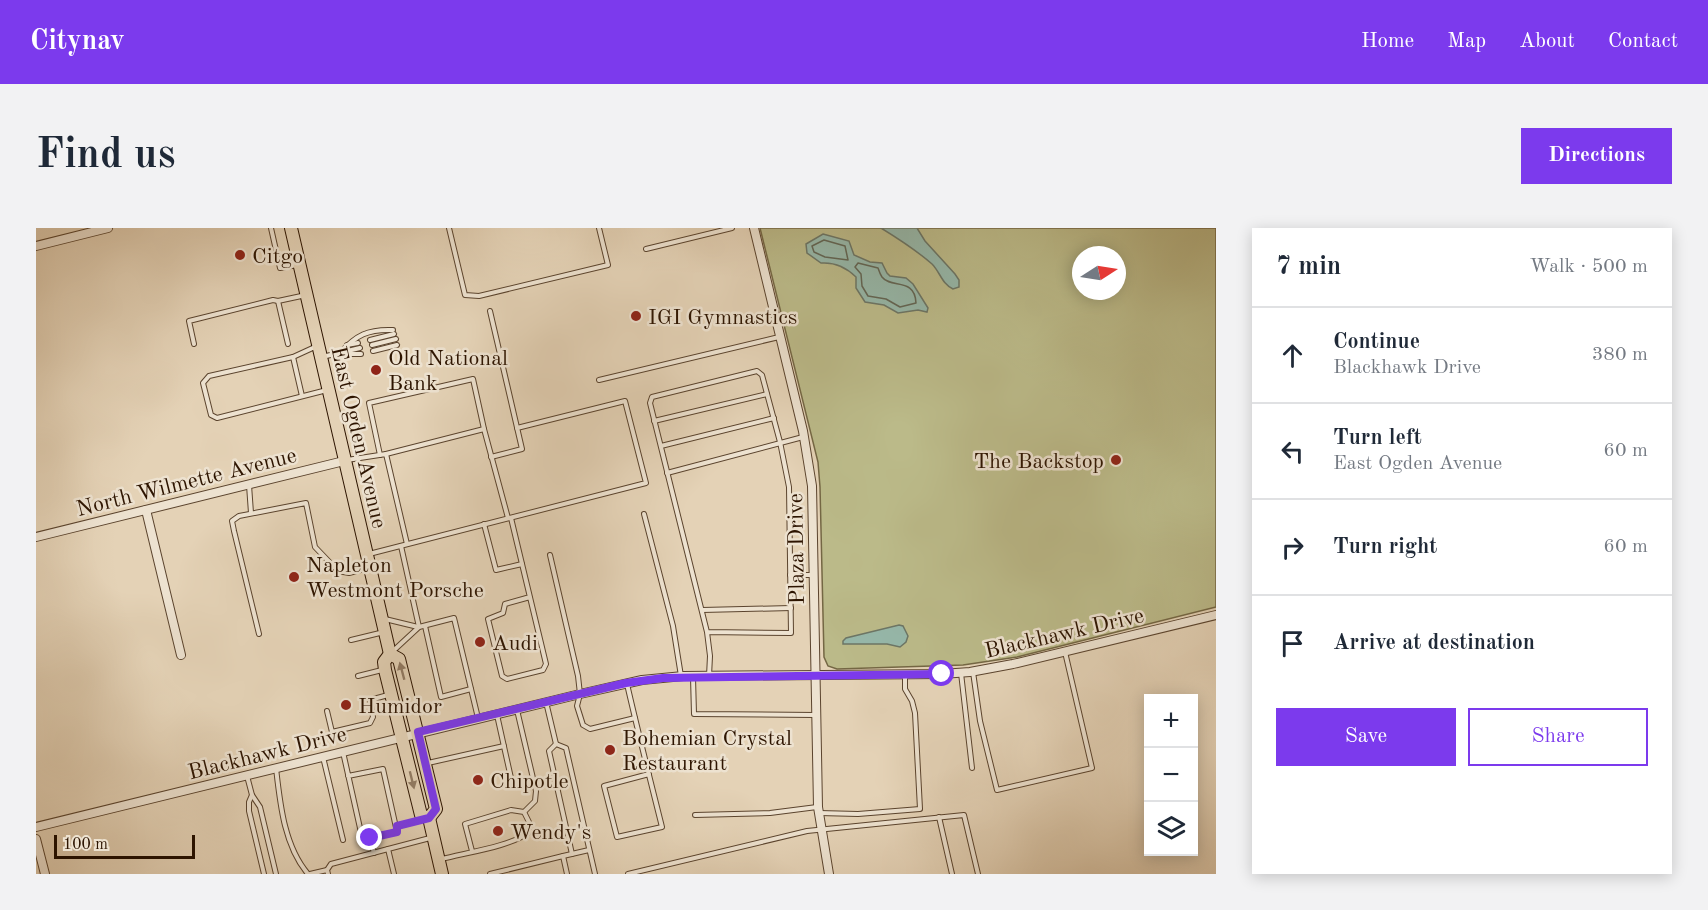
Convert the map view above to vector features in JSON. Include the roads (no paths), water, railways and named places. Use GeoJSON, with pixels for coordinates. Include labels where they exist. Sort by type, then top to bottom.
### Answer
{"type":"FeatureCollection","features":[{"type":"Feature","properties":{"kind":"main road","name":"East Ogden Avenue"},"geometry":{"type":"LineString","coordinates":[[291,228],[384,632],[390,654],[399,659],[418,732],[436,809],[429,818]]}},
{"type":"Feature","properties":{"kind":"main road"},"geometry":{"type":"LineString","coordinates":[[385,670],[384,662],[390,654]]}},
{"type":"Feature","properties":{"kind":"main road","name":"East Ogden Avenue"},"geometry":{"type":"LineString","coordinates":[[385,670],[420,815],[429,818]]}},
{"type":"Feature","properties":{"kind":"main road","name":"East Ogden Avenue"},"geometry":{"type":"LineString","coordinates":[[429,818],[442,874]]}},
{"type":"Feature","properties":{"kind":"street"},"geometry":{"type":"LineString","coordinates":[[36,246],[108,228]]}},
{"type":"Feature","properties":{"kind":"street","name":"Plaza Drive"},"geometry":{"type":"LineString","coordinates":[[754,228],[804,437],[812,486],[818,810],[829,874]]}},
{"type":"Feature","properties":{"kind":"street","name":"North Wilmette Avenue"},"geometry":{"type":"LineString","coordinates":[[36,537],[344,461]]}},
{"type":"Feature","properties":{"kind":"street"},"geometry":{"type":"LineString","coordinates":[[146,510],[181,654]]}},
{"type":"Feature","properties":{"kind":"street","name":"Blackhawk Drive"},"geometry":{"type":"LineString","coordinates":[[36,827],[626,683],[693,676],[972,672],[1216,615]]}},
{"type":"Feature","properties":{"kind":"street"},"geometry":{"type":"LineString","coordinates":[[36,839],[45,874]]}},
{"type":"Feature","properties":{"kind":"lane"},"geometry":{"type":"LineString","coordinates":[[271,228],[280,268],[300,265]]}},
{"type":"Feature","properties":{"kind":"lane"},"geometry":{"type":"LineString","coordinates":[[449,228],[465,295],[479,296],[608,265],[598,228]]}},
{"type":"Feature","properties":{"kind":"lane"},"geometry":{"type":"LineString","coordinates":[[645,249],[732,228]]}},
{"type":"Feature","properties":{"kind":"lane"},"geometry":{"type":"LineString","coordinates":[[194,344],[189,321],[273,300],[306,295]]}},
{"type":"Feature","properties":{"kind":"lane"},"geometry":{"type":"LineString","coordinates":[[278,301],[288,344]]}},
{"type":"Feature","properties":{"kind":"lane"},"geometry":{"type":"LineString","coordinates":[[490,311],[522,449],[491,457]]}},
{"type":"Feature","properties":{"kind":"lane"},"geometry":{"type":"LineString","coordinates":[[340,353],[356,336],[384,329],[395,337]]}},
{"type":"Feature","properties":{"kind":"lane"},"geometry":{"type":"LineString","coordinates":[[370,340],[395,337]]}},
{"type":"Feature","properties":{"kind":"lane"},"geometry":{"type":"LineString","coordinates":[[372,348],[395,337]]}},
{"type":"Feature","properties":{"kind":"lane"},"geometry":{"type":"LineString","coordinates":[[599,380],[780,337]]}},
{"type":"Feature","properties":{"kind":"lane"},"geometry":{"type":"LineString","coordinates":[[346,345],[358,343]]}},
{"type":"Feature","properties":{"kind":"lane"},"geometry":{"type":"LineString","coordinates":[[328,390],[217,418],[211,415],[203,382],[209,376],[293,357],[319,352],[360,351]]}},
{"type":"Feature","properties":{"kind":"lane"},"geometry":{"type":"LineString","coordinates":[[293,357],[302,396]]}},
{"type":"Feature","properties":{"kind":"lane"},"geometry":{"type":"LineString","coordinates":[[707,632],[791,633],[789,488],[774,418],[762,375],[757,371],[652,397],[650,403],[707,632],[710,656],[709,676]]}},
{"type":"Feature","properties":{"kind":"lane"},"geometry":{"type":"LineString","coordinates":[[407,544],[369,403],[473,379],[491,457],[522,564],[530,597],[546,664],[543,670],[507,679],[502,676],[488,619],[503,613],[504,603],[530,597]]}},
{"type":"Feature","properties":{"kind":"lane"},"geometry":{"type":"LineString","coordinates":[[654,421],[767,394]]}},
{"type":"Feature","properties":{"kind":"lane"},"geometry":{"type":"LineString","coordinates":[[366,554],[646,483],[626,401],[517,428]]}},
{"type":"Feature","properties":{"kind":"lane"},"geometry":{"type":"LineString","coordinates":[[661,446],[774,418]]}},
{"type":"Feature","properties":{"kind":"lane"},"geometry":{"type":"LineString","coordinates":[[344,461],[383,454],[484,429]]}},
{"type":"Feature","properties":{"kind":"lane"},"geometry":{"type":"LineString","coordinates":[[668,473],[804,437]]}},
{"type":"Feature","properties":{"kind":"lane"},"geometry":{"type":"LineString","coordinates":[[249,484],[251,513]]}},
{"type":"Feature","properties":{"kind":"lane"},"geometry":{"type":"LineString","coordinates":[[259,634],[232,521],[239,516],[306,503],[315,547],[338,571],[349,573],[369,568]]}},
{"type":"Feature","properties":{"kind":"lane"},"geometry":{"type":"LineString","coordinates":[[644,514],[673,626],[681,677]]}},
{"type":"Feature","properties":{"kind":"lane"},"geometry":{"type":"LineString","coordinates":[[484,524],[496,570],[522,564]]}},
{"type":"Feature","properties":{"kind":"lane"},"geometry":{"type":"LineString","coordinates":[[401,546],[419,627]]}},
{"type":"Feature","properties":{"kind":"lane"},"geometry":{"type":"LineString","coordinates":[[550,555],[578,675],[578,710],[583,725],[590,729],[635,718]]}},
{"type":"Feature","properties":{"kind":"lane"},"geometry":{"type":"LineString","coordinates":[[790,575],[815,575]]}},
{"type":"Feature","properties":{"kind":"lane"},"geometry":{"type":"LineString","coordinates":[[701,610],[791,608]]}},
{"type":"Feature","properties":{"kind":"lane"},"geometry":{"type":"LineString","coordinates":[[381,618],[419,627],[454,618],[478,719]]}},
{"type":"Feature","properties":{"kind":"lane"},"geometry":{"type":"LineString","coordinates":[[425,626],[441,697],[471,689]]}},
{"type":"Feature","properties":{"kind":"lane"},"geometry":{"type":"LineString","coordinates":[[390,654],[419,627]]}},
{"type":"Feature","properties":{"kind":"lane"},"geometry":{"type":"LineString","coordinates":[[351,640],[384,632]]}},
{"type":"Feature","properties":{"kind":"lane"},"geometry":{"type":"LineString","coordinates":[[972,672],[980,721],[997,790],[1092,768],[1065,652]]}},
{"type":"Feature","properties":{"kind":"lane"},"geometry":{"type":"LineString","coordinates":[[358,676],[385,670]]}},
{"type":"Feature","properties":{"kind":"lane"},"geometry":{"type":"LineString","coordinates":[[961,673],[972,768]]}},
{"type":"Feature","properties":{"kind":"lane"},"geometry":{"type":"LineString","coordinates":[[695,815],[818,810],[858,814],[920,809],[915,714],[912,701],[905,689],[905,674]]}},
{"type":"Feature","properties":{"kind":"lane"},"geometry":{"type":"LineString","coordinates":[[693,676],[694,714],[816,715]]}},
{"type":"Feature","properties":{"kind":"lane"},"geometry":{"type":"LineString","coordinates":[[626,683],[635,718],[649,774],[662,827],[617,837],[604,786],[649,774]]}},
{"type":"Feature","properties":{"kind":"lane"},"geometry":{"type":"LineString","coordinates":[[327,711],[332,732],[370,723],[373,717],[369,700],[391,694]]}},
{"type":"Feature","properties":{"kind":"lane"},"geometry":{"type":"LineString","coordinates":[[546,702],[556,744]]}},
{"type":"Feature","properties":{"kind":"lane"},"geometry":{"type":"LineString","coordinates":[[517,709],[536,791],[535,801],[524,812]]}},
{"type":"Feature","properties":{"kind":"lane"},"geometry":{"type":"LineString","coordinates":[[496,714],[513,787]]}},
{"type":"Feature","properties":{"kind":"lane"},"geometry":{"type":"LineString","coordinates":[[556,744],[566,748],[595,874]]}},
{"type":"Feature","properties":{"kind":"lane"},"geometry":{"type":"LineString","coordinates":[[556,744],[549,751],[572,854]]}},
{"type":"Feature","properties":{"kind":"lane"},"geometry":{"type":"LineString","coordinates":[[425,764],[504,746]]}},
{"type":"Feature","properties":{"kind":"lane"},"geometry":{"type":"LineString","coordinates":[[343,752],[348,776],[362,837],[364,839],[397,832],[382,769],[348,776]]}},
{"type":"Feature","properties":{"kind":"lane"},"geometry":{"type":"LineString","coordinates":[[322,757],[343,840]]}},
{"type":"Feature","properties":{"kind":"lane"},"geometry":{"type":"LineString","coordinates":[[276,768],[280,805],[292,845],[301,866],[309,874],[328,872],[331,864],[434,837]]}},
{"type":"Feature","properties":{"kind":"lane"},"geometry":{"type":"LineString","coordinates":[[247,775],[252,795],[260,807],[276,874]]}},
{"type":"Feature","properties":{"kind":"lane"},"geometry":{"type":"LineString","coordinates":[[252,795],[249,811],[264,874]]}},
{"type":"Feature","properties":{"kind":"lane"},"geometry":{"type":"LineString","coordinates":[[472,851],[465,824],[511,810],[524,812]]}},
{"type":"Feature","properties":{"kind":"lane"},"geometry":{"type":"LineString","coordinates":[[439,860],[522,838],[529,832],[529,822],[524,812]]}},
{"type":"Feature","properties":{"kind":"lane"},"geometry":{"type":"LineString","coordinates":[[628,874],[807,831],[964,815],[978,874]]}},
{"type":"Feature","properties":{"kind":"lane"},"geometry":{"type":"LineString","coordinates":[[939,817],[952,874]]}},
{"type":"Feature","properties":{"kind":"lane"},"geometry":{"type":"LineString","coordinates":[[397,826],[429,818]]}},
{"type":"Feature","properties":{"kind":"lane"},"geometry":{"type":"LineString","coordinates":[[370,838],[374,853]]}},
{"type":"Feature","properties":{"kind":"lane"},"geometry":{"type":"LineString","coordinates":[[388,849],[394,874]]}},
{"type":"Feature","properties":{"kind":"lane"},"geometry":{"type":"LineString","coordinates":[[490,874],[590,850]]}},
{"type":"Feature","properties":{"kind":"lane"},"geometry":{"type":"LineString","coordinates":[[563,856],[567,874]]}},
{"type":"Feature","properties":{"kind":"water"},"geometry":{"type":"Polygon","coordinates":[[[881,228],[917,228],[925,241],[955,274],[959,280],[959,287],[953,289],[949,287],[932,264],[881,228]]]}},
{"type":"Feature","properties":{"kind":"water"},"geometry":{"type":"Polygon","coordinates":[[[823,234],[849,241],[854,255],[870,262],[882,263],[890,276],[906,278],[913,284],[928,308],[927,312],[918,310],[898,313],[884,305],[865,302],[856,288],[856,277],[852,273],[836,264],[821,263],[807,253],[806,244],[823,234]]]}},
{"type":"Feature","properties":{"kind":"water"},"geometry":{"type":"Polygon","coordinates":[[[899,625],[903,626],[908,636],[906,642],[900,647],[887,644],[843,644],[846,638],[899,625]]]}},
{"type":"Feature","properties":{"kind":"place","name":"Citgo"},"geometry":{"type":"Point","coordinates":[240,255]}},
{"type":"Feature","properties":{"kind":"place","name":"IGI Gymnastics"},"geometry":{"type":"Point","coordinates":[636,316]}},
{"type":"Feature","properties":{"kind":"place","name":"Old National Bank"},"geometry":{"type":"Point","coordinates":[376,370]}},
{"type":"Feature","properties":{"kind":"place","name":"The Backstop"},"geometry":{"type":"Point","coordinates":[1116,460]}},
{"type":"Feature","properties":{"kind":"place","name":"Napleton Westmont Porsche"},"geometry":{"type":"Point","coordinates":[294,577]}},
{"type":"Feature","properties":{"kind":"place","name":"Audi"},"geometry":{"type":"Point","coordinates":[480,642]}},
{"type":"Feature","properties":{"kind":"place","name":"Humidor"},"geometry":{"type":"Point","coordinates":[346,705]}},
{"type":"Feature","properties":{"kind":"place","name":"Bohemian Crystal Restaurant"},"geometry":{"type":"Point","coordinates":[610,750]}},
{"type":"Feature","properties":{"kind":"place","name":"Chipotle"},"geometry":{"type":"Point","coordinates":[478,780]}},
{"type":"Feature","properties":{"kind":"place","name":"Wendy's"},"geometry":{"type":"Point","coordinates":[498,831]}}]}
